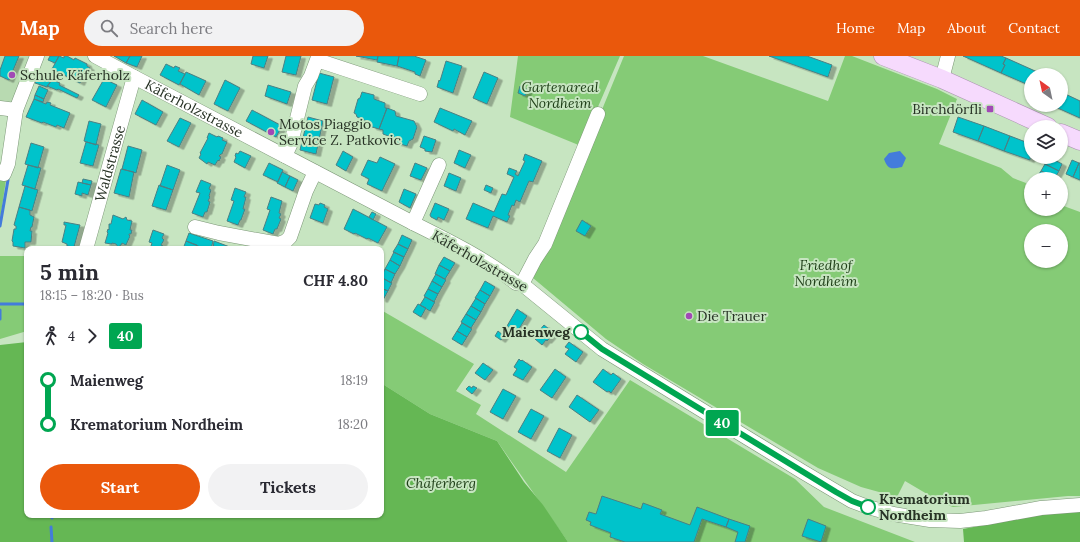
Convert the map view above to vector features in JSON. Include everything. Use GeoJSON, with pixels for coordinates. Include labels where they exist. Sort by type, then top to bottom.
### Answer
{"type":"FeatureCollection","features":[{"type":"Feature","properties":{"kind":"main road"},"geometry":{"type":"LineString","coordinates":[[884,56],[942,79],[1033,120]]}},
{"type":"Feature","properties":{"kind":"main road"},"geometry":{"type":"LineString","coordinates":[[1068,136],[1080,141]]}},
{"type":"Feature","properties":{"kind":"street"},"geometry":{"type":"LineString","coordinates":[[0,173],[4,174],[8,164],[16,110],[37,56]]}},
{"type":"Feature","properties":{"kind":"street","name":"Käferholzstrasse"},"geometry":{"type":"LineString","coordinates":[[97,56],[284,156],[482,258],[516,283],[522,284],[602,349],[852,501],[902,516],[930,520],[960,521],[1041,508],[1080,505]]}},
{"type":"Feature","properties":{"kind":"street"},"geometry":{"type":"LineString","coordinates":[[942,79],[948,56]]}},
{"type":"Feature","properties":{"kind":"street"},"geometry":{"type":"LineString","coordinates":[[284,156],[291,143],[306,86],[317,60],[420,94]]}},
{"type":"Feature","properties":{"kind":"street","name":"Waldstrasse"},"geometry":{"type":"LineString","coordinates":[[87,246],[134,77]]}},
{"type":"Feature","properties":{"kind":"street"},"geometry":{"type":"LineString","coordinates":[[0,108],[16,110]]}},
{"type":"Feature","properties":{"kind":"street"},"geometry":{"type":"LineString","coordinates":[[522,284],[545,244],[598,114]]}},
{"type":"Feature","properties":{"kind":"street"},"geometry":{"type":"LineString","coordinates":[[413,223],[439,165]]}},
{"type":"Feature","properties":{"kind":"street"},"geometry":{"type":"LineString","coordinates":[[195,227],[279,244],[286,241],[290,237],[306,191],[316,172]]}},
{"type":"Feature","properties":{"kind":"shaded area","name":"Schule Käferholz"},"geometry":{"type":"Polygon","coordinates":[[[0,56],[32,56],[13,100],[6,103],[0,103],[0,56]]]}},
{"type":"Feature","properties":{"kind":"green space","name":"Gartenareal Nordheim"},"geometry":{"type":"Polygon","coordinates":[[[518,56],[620,56],[581,146],[510,117],[518,56]]]}},
{"type":"Feature","properties":{"kind":"green space","name":"Friedhof Nordheim"},"geometry":{"type":"Polygon","coordinates":[[[624,56],[703,56],[828,101],[845,56],[852,56],[937,89],[957,99],[939,144],[1001,168],[1013,178],[1024,182],[1024,216],[1068,216],[1068,208],[1080,212],[1080,496],[953,507],[944,504],[905,481],[897,497],[861,487],[818,468],[643,364],[606,339],[533,278],[624,56]]]}},
{"type":"Feature","properties":{"kind":"green space"},"geometry":{"type":"Polygon","coordinates":[[[0,178],[6,180],[0,220],[0,178]]]}},
{"type":"Feature","properties":{"kind":"green space"},"geometry":{"type":"Polygon","coordinates":[[[0,256],[24,256],[24,332],[0,339],[0,256]]]}},
{"type":"Feature","properties":{"kind":"green space","name":"Krematorium Nordheim"},"geometry":{"type":"Polygon","coordinates":[[[384,312],[474,364],[456,391],[481,405],[476,414],[566,472],[630,380],[795,479],[824,507],[915,542],[568,542],[497,441],[430,414],[384,385],[384,312]]]}},
{"type":"Feature","properties":{"kind":"green space","name":"Chäferberg"},"geometry":{"type":"Polygon","coordinates":[[[24,342],[24,518],[384,518],[384,385],[430,414],[497,441],[524,482],[543,505],[568,542],[0,542],[0,345],[24,342]]]}},
{"type":"Feature","properties":{"kind":"green space"},"geometry":{"type":"Polygon","coordinates":[[[1080,511],[1080,542],[964,542],[963,529],[1036,515],[1080,511]]]}},
{"type":"Feature","properties":{"kind":"water"},"geometry":{"type":"Polygon","coordinates":[[[900,151],[906,158],[902,167],[890,168],[884,159],[889,153],[900,151]]]}},
{"type":"Feature","properties":{"kind":"building"},"geometry":{"type":"Polygon","coordinates":[[[5,56],[19,56],[9,80],[0,76],[0,70],[5,56]]]}},
{"type":"Feature","properties":{"kind":"building"},"geometry":{"type":"Polygon","coordinates":[[[50,56],[59,56],[55,63],[48,60],[50,56]]]}},
{"type":"Feature","properties":{"kind":"building"},"geometry":{"type":"Polygon","coordinates":[[[59,56],[64,58],[64,56],[67,56],[74,60],[75,58],[87,64],[90,68],[86,75],[84,74],[80,83],[52,69],[59,56]]]}},
{"type":"Feature","properties":{"kind":"building"},"geometry":{"type":"Polygon","coordinates":[[[114,56],[130,56],[126,63],[114,56]]]}},
{"type":"Feature","properties":{"kind":"building"},"geometry":{"type":"Polygon","coordinates":[[[130,56],[142,56],[137,67],[126,63],[130,56]]]}},
{"type":"Feature","properties":{"kind":"building"},"geometry":{"type":"Polygon","coordinates":[[[253,56],[268,56],[264,68],[251,64],[253,56]]]}},
{"type":"Feature","properties":{"kind":"building"},"geometry":{"type":"Polygon","coordinates":[[[286,56],[301,56],[296,75],[282,72],[286,56]]]}},
{"type":"Feature","properties":{"kind":"building"},"geometry":{"type":"Polygon","coordinates":[[[356,56],[378,56],[377,60],[356,56]]]}},
{"type":"Feature","properties":{"kind":"building"},"geometry":{"type":"Polygon","coordinates":[[[378,56],[399,56],[397,66],[377,62],[378,56]]]}},
{"type":"Feature","properties":{"kind":"building"},"geometry":{"type":"Polygon","coordinates":[[[399,56],[414,56],[426,60],[420,76],[415,74],[415,72],[397,66],[399,56]]]}},
{"type":"Feature","properties":{"kind":"building"},"geometry":{"type":"Polygon","coordinates":[[[769,56],[807,56],[832,65],[828,77],[769,56]]]}},
{"type":"Feature","properties":{"kind":"building"},"geometry":{"type":"Polygon","coordinates":[[[963,56],[1001,56],[1006,58],[1003,64],[1005,65],[1001,73],[963,56]]]}},
{"type":"Feature","properties":{"kind":"building"},"geometry":{"type":"Polygon","coordinates":[[[1006,58],[1028,68],[1024,68],[1024,83],[1001,73],[1005,65],[1003,64],[1006,58]]]}},
{"type":"Feature","properties":{"kind":"building"},"geometry":{"type":"Polygon","coordinates":[[[446,61],[462,66],[453,93],[437,87],[446,61]]]}},
{"type":"Feature","properties":{"kind":"building"},"geometry":{"type":"Polygon","coordinates":[[[166,64],[174,68],[175,66],[180,68],[178,71],[185,74],[179,85],[160,75],[166,64]]]}},
{"type":"Feature","properties":{"kind":"building"},"geometry":{"type":"Polygon","coordinates":[[[40,72],[54,77],[47,87],[35,83],[40,72]]]}},
{"type":"Feature","properties":{"kind":"building"},"geometry":{"type":"Polygon","coordinates":[[[186,72],[206,81],[199,95],[180,84],[186,72]]]}},
{"type":"Feature","properties":{"kind":"building"},"geometry":{"type":"Polygon","coordinates":[[[484,72],[498,78],[487,104],[473,98],[484,72]]]}},
{"type":"Feature","properties":{"kind":"building"},"geometry":{"type":"Polygon","coordinates":[[[319,73],[334,77],[327,104],[312,100],[319,73]]]}},
{"type":"Feature","properties":{"kind":"building"},"geometry":{"type":"Polygon","coordinates":[[[104,79],[117,85],[106,107],[92,100],[104,79]]]}},
{"type":"Feature","properties":{"kind":"building"},"geometry":{"type":"Polygon","coordinates":[[[52,80],[60,83],[59,85],[79,95],[77,98],[58,89],[57,90],[47,86],[52,80]]]}},
{"type":"Feature","properties":{"kind":"building"},"geometry":{"type":"Polygon","coordinates":[[[225,80],[240,88],[228,111],[214,104],[225,80]]]}},
{"type":"Feature","properties":{"kind":"building"},"geometry":{"type":"Polygon","coordinates":[[[268,85],[291,92],[287,104],[265,96],[268,85]]]}},
{"type":"Feature","properties":{"kind":"building"},"geometry":{"type":"Polygon","coordinates":[[[39,86],[48,90],[44,99],[35,95],[39,86]]]}},
{"type":"Feature","properties":{"kind":"building"},"geometry":{"type":"Polygon","coordinates":[[[520,86],[528,90],[525,96],[518,93],[520,86]]]}},
{"type":"Feature","properties":{"kind":"building"},"geometry":{"type":"Polygon","coordinates":[[[362,92],[374,95],[374,99],[385,103],[385,108],[387,108],[379,129],[372,127],[371,123],[357,117],[354,113],[358,99],[360,98],[362,92]]]}},
{"type":"Feature","properties":{"kind":"building"},"geometry":{"type":"Polygon","coordinates":[[[35,95],[44,99],[43,102],[34,99],[35,95]]]}},
{"type":"Feature","properties":{"kind":"building"},"geometry":{"type":"Polygon","coordinates":[[[1068,95],[1080,101],[1080,118],[1067,112],[1068,112],[1068,95]]]}},
{"type":"Feature","properties":{"kind":"building"},"geometry":{"type":"Polygon","coordinates":[[[34,99],[46,104],[47,102],[51,103],[50,105],[70,113],[64,128],[57,125],[56,127],[43,122],[42,123],[26,117],[34,99]]]}},
{"type":"Feature","properties":{"kind":"building"},"geometry":{"type":"Polygon","coordinates":[[[142,100],[163,112],[156,125],[135,114],[142,100]]]}},
{"type":"Feature","properties":{"kind":"building"},"geometry":{"type":"Polygon","coordinates":[[[387,108],[395,111],[396,116],[414,121],[417,127],[413,139],[409,141],[407,146],[394,142],[394,138],[383,134],[383,130],[379,129],[387,108]]]}},
{"type":"Feature","properties":{"kind":"building"},"geometry":{"type":"Polygon","coordinates":[[[440,108],[472,121],[465,135],[454,129],[453,131],[434,122],[440,108]]]}},
{"type":"Feature","properties":{"kind":"building"},"geometry":{"type":"Polygon","coordinates":[[[252,110],[282,126],[276,137],[246,121],[252,110]]]}},
{"type":"Feature","properties":{"kind":"building"},"geometry":{"type":"Polygon","coordinates":[[[308,117],[323,121],[316,154],[300,150],[308,117]]]}},
{"type":"Feature","properties":{"kind":"building"},"geometry":{"type":"Polygon","coordinates":[[[958,117],[984,126],[978,141],[953,132],[958,117]]]}},
{"type":"Feature","properties":{"kind":"building"},"geometry":{"type":"Polygon","coordinates":[[[180,118],[191,123],[179,147],[167,141],[180,118]]]}},
{"type":"Feature","properties":{"kind":"building"},"geometry":{"type":"Polygon","coordinates":[[[89,121],[101,124],[96,145],[84,141],[89,121]]]}},
{"type":"Feature","properties":{"kind":"building"},"geometry":{"type":"Polygon","coordinates":[[[984,126],[1010,136],[1004,151],[978,141],[984,126]]]}},
{"type":"Feature","properties":{"kind":"building"},"geometry":{"type":"Polygon","coordinates":[[[209,133],[223,138],[222,140],[227,142],[222,154],[219,156],[221,157],[219,161],[218,160],[215,165],[208,162],[207,164],[199,158],[209,133]]]}},
{"type":"Feature","properties":{"kind":"building"},"geometry":{"type":"Polygon","coordinates":[[[424,136],[436,140],[432,152],[425,151],[425,149],[420,147],[424,136]]]}},
{"type":"Feature","properties":{"kind":"building"},"geometry":{"type":"Polygon","coordinates":[[[1010,136],[1024,141],[1024,158],[1004,151],[1010,136]]]}},
{"type":"Feature","properties":{"kind":"building"},"geometry":{"type":"Polygon","coordinates":[[[86,142],[99,145],[93,166],[80,163],[86,142]]]}},
{"type":"Feature","properties":{"kind":"building"},"geometry":{"type":"Polygon","coordinates":[[[31,143],[44,147],[38,168],[25,164],[31,143]]]}},
{"type":"Feature","properties":{"kind":"building"},"geometry":{"type":"Polygon","coordinates":[[[128,146],[142,150],[136,173],[122,169],[128,146]]]}},
{"type":"Feature","properties":{"kind":"building"},"geometry":{"type":"Polygon","coordinates":[[[459,150],[471,155],[465,168],[454,163],[459,150]]]}},
{"type":"Feature","properties":{"kind":"building"},"geometry":{"type":"Polygon","coordinates":[[[240,151],[251,156],[245,168],[234,162],[236,153],[238,154],[240,151]]]}},
{"type":"Feature","properties":{"kind":"building"},"geometry":{"type":"Polygon","coordinates":[[[343,151],[353,157],[346,171],[336,165],[343,151]]]}},
{"type":"Feature","properties":{"kind":"building"},"geometry":{"type":"Polygon","coordinates":[[[525,154],[542,161],[533,182],[529,181],[520,202],[516,200],[514,206],[512,205],[507,222],[493,216],[488,228],[466,219],[473,203],[494,212],[502,194],[506,195],[514,177],[507,174],[509,168],[517,171],[515,174],[518,176],[525,161],[523,160],[525,154]]]}},
{"type":"Feature","properties":{"kind":"building"},"geometry":{"type":"Polygon","coordinates":[[[380,157],[395,164],[382,191],[367,184],[369,179],[361,175],[368,160],[377,163],[380,157]]]}},
{"type":"Feature","properties":{"kind":"building"},"geometry":{"type":"Polygon","coordinates":[[[1072,160],[1079,163],[1073,177],[1068,175],[1067,172],[1072,160]]]}},
{"type":"Feature","properties":{"kind":"building"},"geometry":{"type":"Polygon","coordinates":[[[269,163],[283,170],[278,182],[263,175],[269,163]]]}},
{"type":"Feature","properties":{"kind":"building"},"geometry":{"type":"Polygon","coordinates":[[[415,163],[427,168],[421,180],[410,176],[415,163]]]}},
{"type":"Feature","properties":{"kind":"building"},"geometry":{"type":"Polygon","coordinates":[[[1080,163],[1080,180],[1073,177],[1080,163]]]}},
{"type":"Feature","properties":{"kind":"building"},"geometry":{"type":"Polygon","coordinates":[[[1045,164],[1062,164],[1059,171],[1045,164]]]}},
{"type":"Feature","properties":{"kind":"building"},"geometry":{"type":"Polygon","coordinates":[[[1045,164],[1059,171],[1043,172],[1041,171],[1045,164]]]}},
{"type":"Feature","properties":{"kind":"building"},"geometry":{"type":"Polygon","coordinates":[[[28,165],[41,168],[35,189],[22,185],[28,165]]]}},
{"type":"Feature","properties":{"kind":"building"},"geometry":{"type":"Polygon","coordinates":[[[167,165],[180,170],[173,190],[160,186],[167,165]]]}},
{"type":"Feature","properties":{"kind":"building"},"geometry":{"type":"Polygon","coordinates":[[[121,169],[134,172],[129,197],[114,193],[121,169]]]}},
{"type":"Feature","properties":{"kind":"building"},"geometry":{"type":"Polygon","coordinates":[[[282,172],[290,176],[285,187],[277,183],[282,172]]]}},
{"type":"Feature","properties":{"kind":"building"},"geometry":{"type":"Polygon","coordinates":[[[449,173],[461,178],[456,191],[444,186],[449,173]]]}},
{"type":"Feature","properties":{"kind":"building"},"geometry":{"type":"Polygon","coordinates":[[[290,176],[298,180],[293,191],[285,187],[290,176]]]}},
{"type":"Feature","properties":{"kind":"building"},"geometry":{"type":"Polygon","coordinates":[[[83,179],[92,181],[91,185],[82,183],[83,179]]]}},
{"type":"Feature","properties":{"kind":"building"},"geometry":{"type":"Polygon","coordinates":[[[201,180],[211,184],[209,189],[211,190],[210,197],[208,201],[210,202],[207,212],[205,212],[203,217],[192,213],[200,193],[196,192],[201,180]]]}},
{"type":"Feature","properties":{"kind":"building"},"geometry":{"type":"Polygon","coordinates":[[[78,182],[91,185],[88,195],[82,193],[82,196],[75,194],[78,182]]]}},
{"type":"Feature","properties":{"kind":"building"},"geometry":{"type":"Polygon","coordinates":[[[159,185],[173,190],[166,210],[152,206],[159,185]]]}},
{"type":"Feature","properties":{"kind":"building"},"geometry":{"type":"Polygon","coordinates":[[[486,185],[493,188],[491,193],[484,190],[486,185]]]}},
{"type":"Feature","properties":{"kind":"building"},"geometry":{"type":"Polygon","coordinates":[[[25,186],[38,190],[32,211],[19,207],[25,186]]]}},
{"type":"Feature","properties":{"kind":"building"},"geometry":{"type":"Polygon","coordinates":[[[235,188],[246,192],[243,209],[245,209],[238,225],[227,221],[234,201],[231,200],[235,188]]]}},
{"type":"Feature","properties":{"kind":"building"},"geometry":{"type":"Polygon","coordinates":[[[404,189],[416,194],[410,208],[399,202],[404,189]]]}},
{"type":"Feature","properties":{"kind":"building"},"geometry":{"type":"Polygon","coordinates":[[[271,197],[282,201],[279,213],[281,214],[279,218],[281,219],[273,234],[263,230],[270,210],[267,209],[271,197]]]}},
{"type":"Feature","properties":{"kind":"building"},"geometry":{"type":"Polygon","coordinates":[[[320,203],[325,205],[324,207],[328,209],[323,223],[310,218],[315,204],[319,205],[320,203]]]}},
{"type":"Feature","properties":{"kind":"building"},"geometry":{"type":"Polygon","coordinates":[[[435,203],[449,209],[444,220],[438,217],[437,220],[431,217],[430,215],[435,203]]]}},
{"type":"Feature","properties":{"kind":"building"},"geometry":{"type":"Polygon","coordinates":[[[19,207],[30,210],[30,215],[34,217],[30,231],[32,231],[31,242],[25,242],[24,248],[13,246],[12,241],[14,229],[16,229],[16,226],[14,225],[19,207]]]}},
{"type":"Feature","properties":{"kind":"building"},"geometry":{"type":"Polygon","coordinates":[[[353,209],[387,227],[378,243],[344,229],[353,209]]]}},
{"type":"Feature","properties":{"kind":"building"},"geometry":{"type":"Polygon","coordinates":[[[372,212],[376,214],[373,220],[369,217],[372,212]]]}},
{"type":"Feature","properties":{"kind":"building"},"geometry":{"type":"Polygon","coordinates":[[[113,215],[123,219],[126,217],[127,220],[132,221],[130,230],[132,230],[131,234],[129,234],[130,236],[126,245],[122,243],[117,246],[112,243],[105,243],[108,229],[109,230],[109,224],[111,224],[113,215]]]}},
{"type":"Feature","properties":{"kind":"building"},"geometry":{"type":"Polygon","coordinates":[[[582,220],[591,226],[585,236],[576,231],[582,220]]]}},
{"type":"Feature","properties":{"kind":"building"},"geometry":{"type":"Polygon","coordinates":[[[64,222],[80,225],[74,246],[67,246],[67,244],[62,242],[66,225],[64,225],[64,222]]]}},
{"type":"Feature","properties":{"kind":"building"},"geometry":{"type":"Polygon","coordinates":[[[153,230],[164,234],[162,238],[164,240],[161,245],[163,246],[151,246],[152,243],[149,242],[153,230]]]}},
{"type":"Feature","properties":{"kind":"building"},"geometry":{"type":"Polygon","coordinates":[[[189,233],[213,241],[212,246],[198,246],[186,241],[189,233]]]}},
{"type":"Feature","properties":{"kind":"building"},"geometry":{"type":"Polygon","coordinates":[[[402,235],[412,240],[408,249],[398,244],[402,235]]]}},
{"type":"Feature","properties":{"kind":"building"},"geometry":{"type":"Polygon","coordinates":[[[186,241],[197,245],[197,246],[184,246],[186,241]]]}},
{"type":"Feature","properties":{"kind":"building"},"geometry":{"type":"Polygon","coordinates":[[[214,241],[227,246],[213,246],[214,241]]]}},
{"type":"Feature","properties":{"kind":"building"},"geometry":{"type":"Polygon","coordinates":[[[398,244],[408,249],[404,257],[393,252],[398,244]]]}},
{"type":"Feature","properties":{"kind":"building"},"geometry":{"type":"Polygon","coordinates":[[[394,252],[404,257],[400,266],[390,260],[394,252]]]}},
{"type":"Feature","properties":{"kind":"building"},"geometry":{"type":"Polygon","coordinates":[[[444,257],[455,263],[450,271],[439,265],[444,257]]]}},
{"type":"Feature","properties":{"kind":"building"},"geometry":{"type":"Polygon","coordinates":[[[390,260],[400,266],[395,274],[385,269],[390,260]]]}},
{"type":"Feature","properties":{"kind":"building"},"geometry":{"type":"Polygon","coordinates":[[[439,265],[450,271],[445,279],[435,274],[439,265]]]}},
{"type":"Feature","properties":{"kind":"building"},"geometry":{"type":"Polygon","coordinates":[[[385,269],[395,274],[391,283],[384,279],[385,269]]]}},
{"type":"Feature","properties":{"kind":"building"},"geometry":{"type":"Polygon","coordinates":[[[436,274],[446,280],[442,287],[432,281],[436,274]]]}},
{"type":"Feature","properties":{"kind":"building"},"geometry":{"type":"Polygon","coordinates":[[[384,279],[392,283],[388,291],[384,289],[384,279]]]}},
{"type":"Feature","properties":{"kind":"building"},"geometry":{"type":"Polygon","coordinates":[[[432,281],[442,287],[438,294],[428,289],[432,281]]]}},
{"type":"Feature","properties":{"kind":"building"},"geometry":{"type":"Polygon","coordinates":[[[485,281],[495,287],[490,296],[480,290],[485,281]]]}},
{"type":"Feature","properties":{"kind":"building"},"geometry":{"type":"Polygon","coordinates":[[[384,289],[388,291],[384,298],[384,289]]]}},
{"type":"Feature","properties":{"kind":"building"},"geometry":{"type":"Polygon","coordinates":[[[428,289],[438,294],[434,302],[424,296],[428,289]]]}},
{"type":"Feature","properties":{"kind":"building"},"geometry":{"type":"Polygon","coordinates":[[[480,290],[490,296],[485,304],[475,298],[480,290]]]}},
{"type":"Feature","properties":{"kind":"building"},"geometry":{"type":"Polygon","coordinates":[[[425,297],[435,302],[430,311],[420,305],[425,297]]]}},
{"type":"Feature","properties":{"kind":"building"},"geometry":{"type":"Polygon","coordinates":[[[476,298],[485,304],[481,312],[471,306],[476,298]]]}},
{"type":"Feature","properties":{"kind":"building"},"geometry":{"type":"Polygon","coordinates":[[[418,304],[426,308],[421,317],[413,312],[418,304]]]}},
{"type":"Feature","properties":{"kind":"building"},"geometry":{"type":"Polygon","coordinates":[[[471,306],[481,312],[476,320],[466,314],[471,306]]]}},
{"type":"Feature","properties":{"kind":"building"},"geometry":{"type":"Polygon","coordinates":[[[517,309],[527,316],[517,332],[507,326],[517,309]]]}},
{"type":"Feature","properties":{"kind":"building"},"geometry":{"type":"Polygon","coordinates":[[[466,314],[476,320],[471,328],[461,322],[466,314]]]}},
{"type":"Feature","properties":{"kind":"building"},"geometry":{"type":"Polygon","coordinates":[[[462,323],[472,329],[467,337],[457,331],[462,323]]]}},
{"type":"Feature","properties":{"kind":"building"},"geometry":{"type":"Polygon","coordinates":[[[544,325],[554,333],[542,345],[535,339],[538,335],[537,333],[544,325]]]}},
{"type":"Feature","properties":{"kind":"building"},"geometry":{"type":"Polygon","coordinates":[[[457,331],[467,337],[462,345],[452,339],[457,331]]]}},
{"type":"Feature","properties":{"kind":"building"},"geometry":{"type":"Polygon","coordinates":[[[498,331],[504,336],[501,340],[495,336],[498,331]]]}},
{"type":"Feature","properties":{"kind":"building"},"geometry":{"type":"Polygon","coordinates":[[[569,342],[583,352],[576,362],[565,354],[569,349],[565,347],[569,342]]]}},
{"type":"Feature","properties":{"kind":"building"},"geometry":{"type":"Polygon","coordinates":[[[519,359],[532,367],[523,380],[513,375],[517,369],[514,367],[519,359]]]}},
{"type":"Feature","properties":{"kind":"building"},"geometry":{"type":"Polygon","coordinates":[[[483,363],[493,370],[485,380],[475,373],[483,363]]]}},
{"type":"Feature","properties":{"kind":"building"},"geometry":{"type":"Polygon","coordinates":[[[555,369],[566,377],[552,398],[540,390],[555,369]]]}},
{"type":"Feature","properties":{"kind":"building"},"geometry":{"type":"Polygon","coordinates":[[[603,369],[611,375],[613,373],[621,379],[611,393],[609,391],[607,392],[593,382],[603,369]]]}},
{"type":"Feature","properties":{"kind":"building"},"geometry":{"type":"Polygon","coordinates":[[[469,386],[472,388],[473,386],[477,388],[472,394],[466,389],[469,386]]]}},
{"type":"Feature","properties":{"kind":"building"},"geometry":{"type":"Polygon","coordinates":[[[503,389],[516,396],[503,419],[490,412],[503,389]]]}},
{"type":"Feature","properties":{"kind":"building"},"geometry":{"type":"Polygon","coordinates":[[[577,395],[599,410],[590,422],[569,407],[577,395]]]}},
{"type":"Feature","properties":{"kind":"building"},"geometry":{"type":"Polygon","coordinates":[[[531,409],[544,416],[531,439],[518,432],[531,409]]]}},
{"type":"Feature","properties":{"kind":"building"},"geometry":{"type":"Polygon","coordinates":[[[559,428],[572,435],[560,458],[547,451],[559,428]]]}},
{"type":"Feature","properties":{"kind":"building"},"geometry":{"type":"Polygon","coordinates":[[[602,496],[641,509],[643,503],[662,510],[660,514],[690,525],[697,507],[729,519],[726,527],[702,519],[694,542],[625,542],[610,537],[611,533],[590,525],[591,522],[586,520],[589,512],[596,514],[602,496]]]}},
{"type":"Feature","properties":{"kind":"building"},"geometry":{"type":"Polygon","coordinates":[[[729,519],[750,526],[745,542],[735,542],[738,532],[726,527],[729,519]]]}},
{"type":"Feature","properties":{"kind":"building"},"geometry":{"type":"Polygon","coordinates":[[[808,519],[826,526],[821,542],[802,536],[808,519]]]}},
{"type":"Feature","properties":{"kind":"waterway"},"geometry":{"type":"LineString","coordinates":[[0,226],[8,180]]}},
{"type":"Feature","properties":{"kind":"waterway"},"geometry":{"type":"LineString","coordinates":[[0,304],[24,304]]}},
{"type":"Feature","properties":{"kind":"waterway"},"geometry":{"type":"LineString","coordinates":[[0,310],[0,319]]}},
{"type":"Feature","properties":{"kind":"waterway"},"geometry":{"type":"LineString","coordinates":[[51,527],[52,542]]}},
{"type":"Feature","properties":{"kind":"bus line","name":"40"},"geometry":{"type":"LineString","coordinates":[[581,332],[602,349],[696,407],[836,492],[852,501],[868,507]]}},
{"type":"Feature","properties":{"kind":"place","name":"Schule Käferholz"},"geometry":{"type":"Point","coordinates":[12,75]}},
{"type":"Feature","properties":{"kind":"place","name":"Birchdörfli"},"geometry":{"type":"Point","coordinates":[990,109]}},
{"type":"Feature","properties":{"kind":"place","name":"Motos Piaggio Service Z. Patkovic"},"geometry":{"type":"Point","coordinates":[271,132]}},
{"type":"Feature","properties":{"kind":"place","name":"Die Trauer"},"geometry":{"type":"Point","coordinates":[689,316]}},
{"type":"Feature","properties":{"kind":"place","name":"Maienweg"},"geometry":{"type":"Point","coordinates":[581,332]}},
{"type":"Feature","properties":{"kind":"place","name":"Krematorium Nordheim"},"geometry":{"type":"Point","coordinates":[868,507]}}]}
